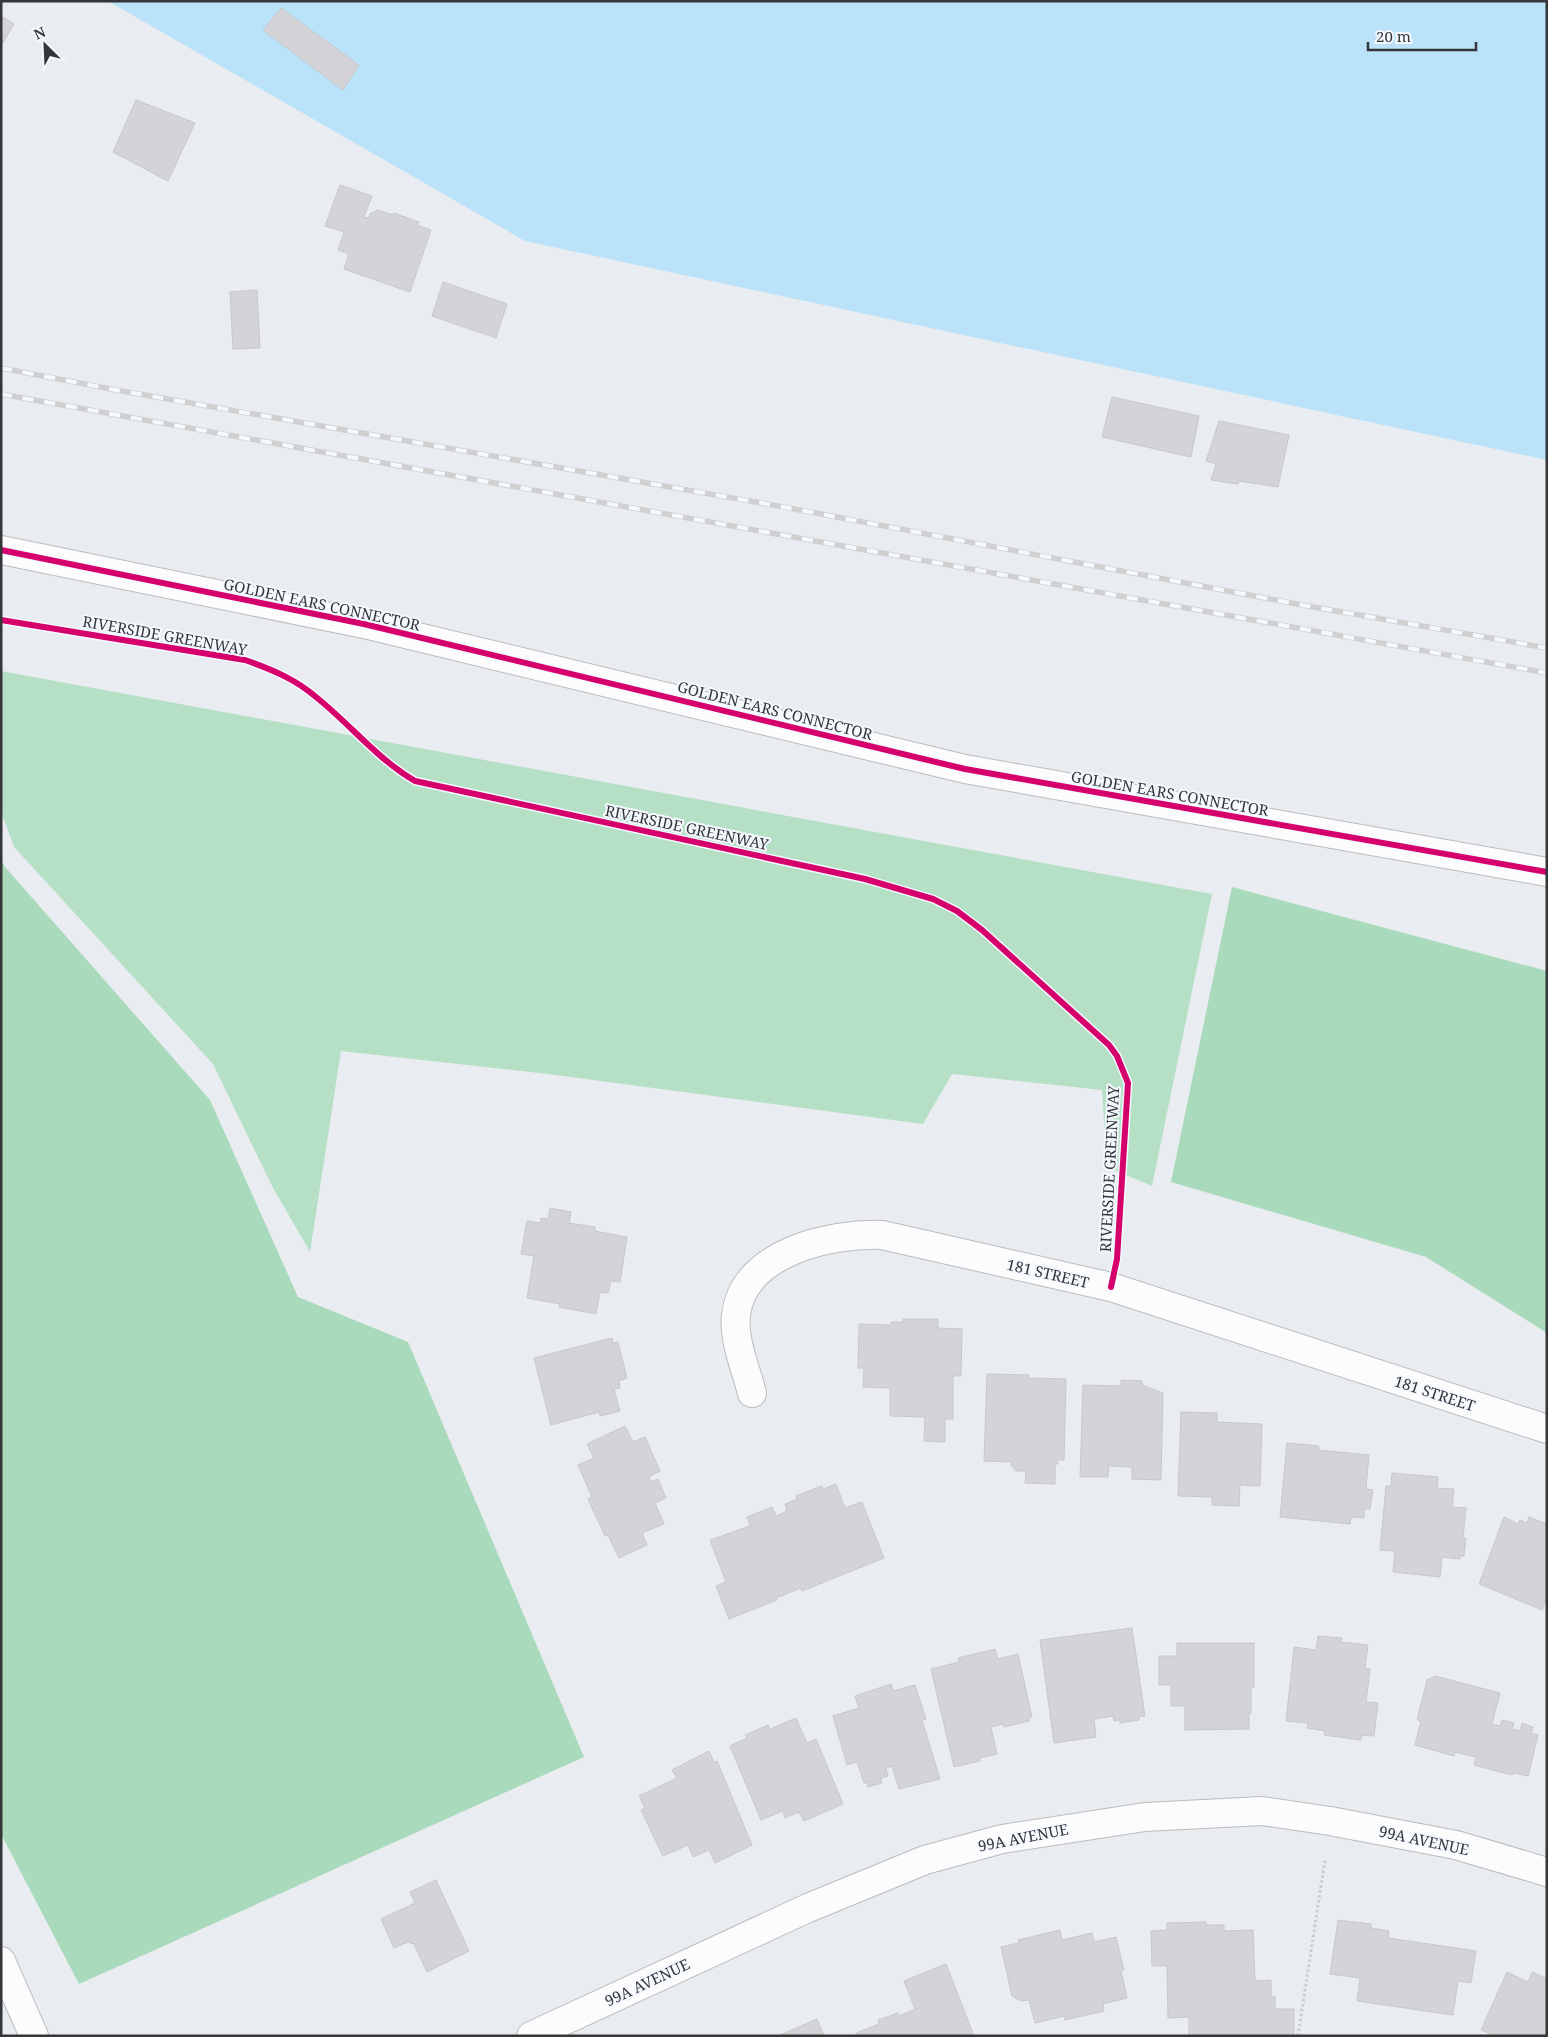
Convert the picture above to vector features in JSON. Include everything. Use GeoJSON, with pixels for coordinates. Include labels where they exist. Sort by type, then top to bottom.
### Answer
{"type":"FeatureCollection","features":[{"type":"Feature","properties":{"kind":"street","name":"GOLDEN EARS CONNECTOR"},"geometry":{"type":"LineString","coordinates":[[1,550],[364,624],[965,769],[1547,872]]}},
{"type":"Feature","properties":{"kind":"street","name":"181 STREET"},"geometry":{"type":"LineString","coordinates":[[752,1394],[736,1333],[739,1299],[746,1286],[756,1274],[803,1245],[840,1236],[882,1234],[1111,1288],[1547,1429]]}},
{"type":"Feature","properties":{"kind":"street","name":"99A AVENUE"},"geometry":{"type":"LineString","coordinates":[[531,2036],[808,1908],[925,1860],[1002,1839],[1145,1817],[1262,1811],[1330,1821],[1456,1845],[1547,1872]]}},
{"type":"Feature","properties":{"kind":"street"},"geometry":{"type":"LineString","coordinates":[[1,1961],[34,2036]]}},
{"type":"Feature","properties":{"kind":"path"},"geometry":{"type":"LineString","coordinates":[[1298,2036],[1325,1860]]}},
{"type":"Feature","properties":{"kind":"green space"},"geometry":{"type":"Polygon","coordinates":[[[1,671],[1212,894],[1152,1186],[1107,1167],[1102,1090],[952,1074],[923,1124],[548,1074],[341,1051],[310,1252],[272,1186],[213,1064],[14,847],[1,811],[1,671]]]}},
{"type":"Feature","properties":{"kind":"green space"},"geometry":{"type":"Polygon","coordinates":[[[1,859],[5,867],[210,1100],[298,1297],[408,1342],[584,1757],[79,1984],[1,1834],[1,859]]]}},
{"type":"Feature","properties":{"kind":"green space"},"geometry":{"type":"Polygon","coordinates":[[[1232,887],[1547,971],[1547,1333],[1426,1257],[1171,1182],[1232,887]]]}},
{"type":"Feature","properties":{"kind":"water"},"geometry":{"type":"Polygon","coordinates":[[[108,1],[1547,1],[1547,460],[525,241],[108,1]]]}},
{"type":"Feature","properties":{"kind":"building"},"geometry":{"type":"Polygon","coordinates":[[[281,8],[359,65],[343,90],[263,30],[281,8]]]}},
{"type":"Feature","properties":{"kind":"building"},"geometry":{"type":"Polygon","coordinates":[[[1,16],[14,24],[1,46],[1,16]]]}},
{"type":"Feature","properties":{"kind":"building"},"geometry":{"type":"Polygon","coordinates":[[[136,100],[195,123],[168,181],[113,152],[136,100]]]}},
{"type":"Feature","properties":{"kind":"building"},"geometry":{"type":"Polygon","coordinates":[[[340,185],[372,196],[364,217],[369,218],[370,214],[378,210],[393,215],[394,213],[419,222],[417,225],[431,230],[410,292],[344,269],[349,254],[338,250],[344,232],[325,226],[340,185]]]}},
{"type":"Feature","properties":{"kind":"building"},"geometry":{"type":"Polygon","coordinates":[[[443,282],[507,304],[496,338],[432,316],[443,282]]]}},
{"type":"Feature","properties":{"kind":"building"},"geometry":{"type":"Polygon","coordinates":[[[257,290],[260,348],[233,349],[230,292],[257,290]]]}},
{"type":"Feature","properties":{"kind":"building"},"geometry":{"type":"Polygon","coordinates":[[[1112,397],[1199,416],[1191,457],[1102,437],[1112,397]]]}},
{"type":"Feature","properties":{"kind":"building"},"geometry":{"type":"Polygon","coordinates":[[[1219,421],[1289,435],[1278,487],[1239,481],[1238,484],[1211,480],[1216,464],[1206,461],[1219,421]]]}},
{"type":"Feature","properties":{"kind":"building"},"geometry":{"type":"Polygon","coordinates":[[[550,1208],[571,1212],[569,1223],[595,1227],[595,1231],[627,1237],[620,1282],[611,1281],[608,1293],[600,1292],[596,1314],[559,1307],[560,1304],[527,1298],[534,1256],[521,1254],[527,1221],[541,1223],[541,1218],[548,1219],[550,1208]]]}},
{"type":"Feature","properties":{"kind":"building"},"geometry":{"type":"Polygon","coordinates":[[[903,1319],[938,1319],[938,1328],[962,1329],[961,1376],[953,1376],[953,1419],[945,1419],[945,1442],[924,1441],[925,1417],[890,1416],[890,1388],[863,1387],[864,1368],[858,1368],[859,1324],[891,1325],[891,1322],[903,1322],[903,1319]]]}},
{"type":"Feature","properties":{"kind":"building"},"geometry":{"type":"Polygon","coordinates":[[[612,1338],[613,1343],[618,1342],[627,1378],[619,1381],[620,1388],[614,1389],[620,1411],[600,1416],[599,1412],[551,1425],[534,1358],[612,1338]]]}},
{"type":"Feature","properties":{"kind":"building"},"geometry":{"type":"Polygon","coordinates":[[[987,1374],[1029,1375],[1029,1378],[1066,1379],[1064,1460],[1058,1460],[1058,1464],[1055,1464],[1055,1484],[1025,1483],[1026,1471],[1016,1471],[1011,1462],[984,1461],[987,1374]]]}},
{"type":"Feature","properties":{"kind":"building"},"geometry":{"type":"Polygon","coordinates":[[[1121,1380],[1142,1381],[1142,1385],[1163,1393],[1161,1480],[1132,1479],[1132,1467],[1109,1466],[1108,1477],[1080,1477],[1083,1385],[1121,1386],[1121,1380]]]}},
{"type":"Feature","properties":{"kind":"building"},"geometry":{"type":"Polygon","coordinates":[[[1181,1412],[1217,1413],[1217,1422],[1262,1424],[1260,1486],[1240,1485],[1239,1506],[1212,1505],[1212,1497],[1178,1496],[1181,1412]]]}},
{"type":"Feature","properties":{"kind":"building"},"geometry":{"type":"Polygon","coordinates":[[[625,1426],[633,1442],[645,1437],[660,1471],[649,1477],[651,1482],[658,1479],[666,1498],[655,1503],[664,1524],[642,1533],[647,1545],[619,1558],[608,1535],[605,1536],[588,1499],[592,1497],[578,1465],[594,1458],[587,1444],[625,1426]]]}},
{"type":"Feature","properties":{"kind":"building"},"geometry":{"type":"Polygon","coordinates":[[[1287,1443],[1319,1446],[1318,1450],[1369,1455],[1366,1489],[1373,1490],[1370,1509],[1364,1509],[1364,1518],[1351,1517],[1350,1524],[1280,1517],[1287,1443]]]}},
{"type":"Feature","properties":{"kind":"building"},"geometry":{"type":"Polygon","coordinates":[[[1392,1473],[1438,1477],[1437,1488],[1454,1489],[1452,1507],[1466,1508],[1463,1538],[1466,1538],[1464,1556],[1460,1556],[1460,1559],[1442,1557],[1440,1577],[1393,1572],[1395,1551],[1380,1550],[1386,1486],[1391,1486],[1392,1473]]]}},
{"type":"Feature","properties":{"kind":"building"},"geometry":{"type":"Polygon","coordinates":[[[836,1484],[845,1508],[862,1502],[884,1558],[802,1591],[801,1588],[776,1598],[777,1600],[729,1619],[716,1586],[726,1582],[710,1540],[750,1526],[747,1517],[772,1507],[776,1516],[787,1511],[785,1504],[797,1499],[796,1496],[822,1486],[823,1489],[836,1484]]]}},
{"type":"Feature","properties":{"kind":"building"},"geometry":{"type":"Polygon","coordinates":[[[1504,1517],[1518,1524],[1520,1520],[1527,1523],[1529,1517],[1547,1524],[1547,1603],[1545,1602],[1542,1610],[1479,1584],[1504,1517]]]}},
{"type":"Feature","properties":{"kind":"building"},"geometry":{"type":"Polygon","coordinates":[[[1132,1628],[1145,1716],[1139,1717],[1139,1720],[1120,1723],[1120,1720],[1114,1721],[1113,1716],[1094,1719],[1096,1737],[1054,1743],[1040,1640],[1132,1628]]]}},
{"type":"Feature","properties":{"kind":"building"},"geometry":{"type":"Polygon","coordinates":[[[1318,1636],[1342,1638],[1341,1642],[1368,1645],[1365,1668],[1370,1669],[1366,1702],[1378,1703],[1374,1736],[1362,1735],[1361,1740],[1324,1735],[1325,1731],[1307,1728],[1308,1723],[1286,1721],[1294,1647],[1316,1650],[1318,1636]]]}},
{"type":"Feature","properties":{"kind":"building"},"geometry":{"type":"Polygon","coordinates":[[[1177,1643],[1254,1643],[1254,1687],[1251,1687],[1249,1729],[1185,1730],[1185,1706],[1171,1706],[1171,1685],[1159,1685],[1159,1656],[1177,1656],[1177,1643]]]}},
{"type":"Feature","properties":{"kind":"building"},"geometry":{"type":"Polygon","coordinates":[[[995,1649],[998,1659],[1018,1654],[1032,1717],[1029,1718],[1029,1721],[1004,1727],[1003,1724],[991,1727],[997,1754],[979,1758],[980,1761],[954,1767],[931,1669],[959,1662],[958,1658],[995,1649]]]}},
{"type":"Feature","properties":{"kind":"building"},"geometry":{"type":"Polygon","coordinates":[[[1435,1676],[1500,1693],[1492,1724],[1500,1726],[1502,1720],[1514,1723],[1512,1729],[1520,1731],[1522,1723],[1533,1727],[1531,1733],[1538,1735],[1528,1776],[1513,1773],[1512,1775],[1474,1765],[1476,1757],[1455,1752],[1454,1756],[1415,1745],[1421,1721],[1417,1720],[1427,1680],[1435,1676]]]}},
{"type":"Feature","properties":{"kind":"building"},"geometry":{"type":"Polygon","coordinates":[[[891,1684],[893,1691],[915,1685],[926,1719],[922,1720],[940,1779],[899,1789],[892,1766],[886,1768],[888,1776],[881,1778],[882,1783],[868,1787],[867,1782],[864,1783],[857,1762],[847,1765],[833,1716],[859,1708],[855,1696],[891,1684]]]}},
{"type":"Feature","properties":{"kind":"building"},"geometry":{"type":"Polygon","coordinates":[[[796,1718],[807,1743],[816,1739],[843,1804],[804,1821],[799,1812],[785,1818],[783,1811],[761,1820],[730,1746],[747,1738],[745,1735],[768,1725],[770,1729],[796,1718]]]}},
{"type":"Feature","properties":{"kind":"building"},"geometry":{"type":"Polygon","coordinates":[[[709,1751],[714,1762],[717,1761],[752,1845],[715,1863],[709,1850],[693,1857],[688,1845],[663,1856],[641,1810],[645,1808],[639,1796],[677,1778],[672,1770],[709,1751]]]}},
{"type":"Feature","properties":{"kind":"building"},"geometry":{"type":"Polygon","coordinates":[[[436,1880],[469,1951],[427,1972],[414,1944],[408,1942],[394,1948],[381,1919],[415,1903],[410,1892],[436,1880]]]}},
{"type":"Feature","properties":{"kind":"building"},"geometry":{"type":"Polygon","coordinates":[[[1338,1920],[1371,1924],[1371,1928],[1389,1931],[1388,1938],[1476,1951],[1471,1983],[1458,1981],[1453,2015],[1357,2001],[1360,1978],[1330,1974],[1338,1920]]]}},
{"type":"Feature","properties":{"kind":"building"},"geometry":{"type":"Polygon","coordinates":[[[1206,1922],[1206,1925],[1224,1925],[1224,1931],[1253,1930],[1255,1981],[1271,1980],[1271,1997],[1275,1996],[1275,2009],[1294,2009],[1294,2034],[1274,2034],[1274,2036],[1189,2036],[1189,2017],[1168,2018],[1167,1966],[1152,1966],[1151,1931],[1167,1930],[1167,1923],[1206,1922]]]}},
{"type":"Feature","properties":{"kind":"building"},"geometry":{"type":"Polygon","coordinates":[[[1060,1930],[1062,1940],[1092,1933],[1094,1942],[1116,1937],[1124,1970],[1121,1971],[1127,1998],[1103,2004],[1104,2011],[1065,2020],[1064,2016],[1035,2023],[1029,2000],[1021,2001],[1012,1996],[1001,1947],[1019,1943],[1018,1940],[1060,1930]]]}},
{"type":"Feature","properties":{"kind":"building"},"geometry":{"type":"Polygon","coordinates":[[[946,1964],[974,2036],[857,2036],[856,2033],[879,2024],[878,2020],[898,2013],[899,2016],[915,2009],[904,1981],[946,1964]]]}},
{"type":"Feature","properties":{"kind":"building"},"geometry":{"type":"Polygon","coordinates":[[[1507,1972],[1528,1982],[1532,1972],[1547,1979],[1547,2036],[1496,2036],[1481,2030],[1507,1972]]]}},
{"type":"Feature","properties":{"kind":"building"},"geometry":{"type":"Polygon","coordinates":[[[817,2019],[824,2036],[780,2036],[780,2035],[817,2019]]]}},
{"type":"Feature","properties":{"kind":"railway"},"geometry":{"type":"LineString","coordinates":[[1,368],[116,390],[773,505],[1302,605],[1547,648]]}},
{"type":"Feature","properties":{"kind":"railway"},"geometry":{"type":"LineString","coordinates":[[1,394],[1547,673]]}},
{"type":"Feature","properties":{"kind":"cycle path"},"geometry":{"type":"LineString","coordinates":[[1,550],[364,624],[965,769],[1547,872]]}},
{"type":"Feature","properties":{"kind":"cycle path","name":"RIVERSIDE GREENWAY"},"geometry":{"type":"LineString","coordinates":[[1,620],[245,660],[264,667],[282,675],[308,691],[376,752],[415,781],[865,879],[933,899],[957,911],[982,930],[1109,1045],[1117,1056],[1128,1083],[1117,1259],[1111,1287]]}}]}
